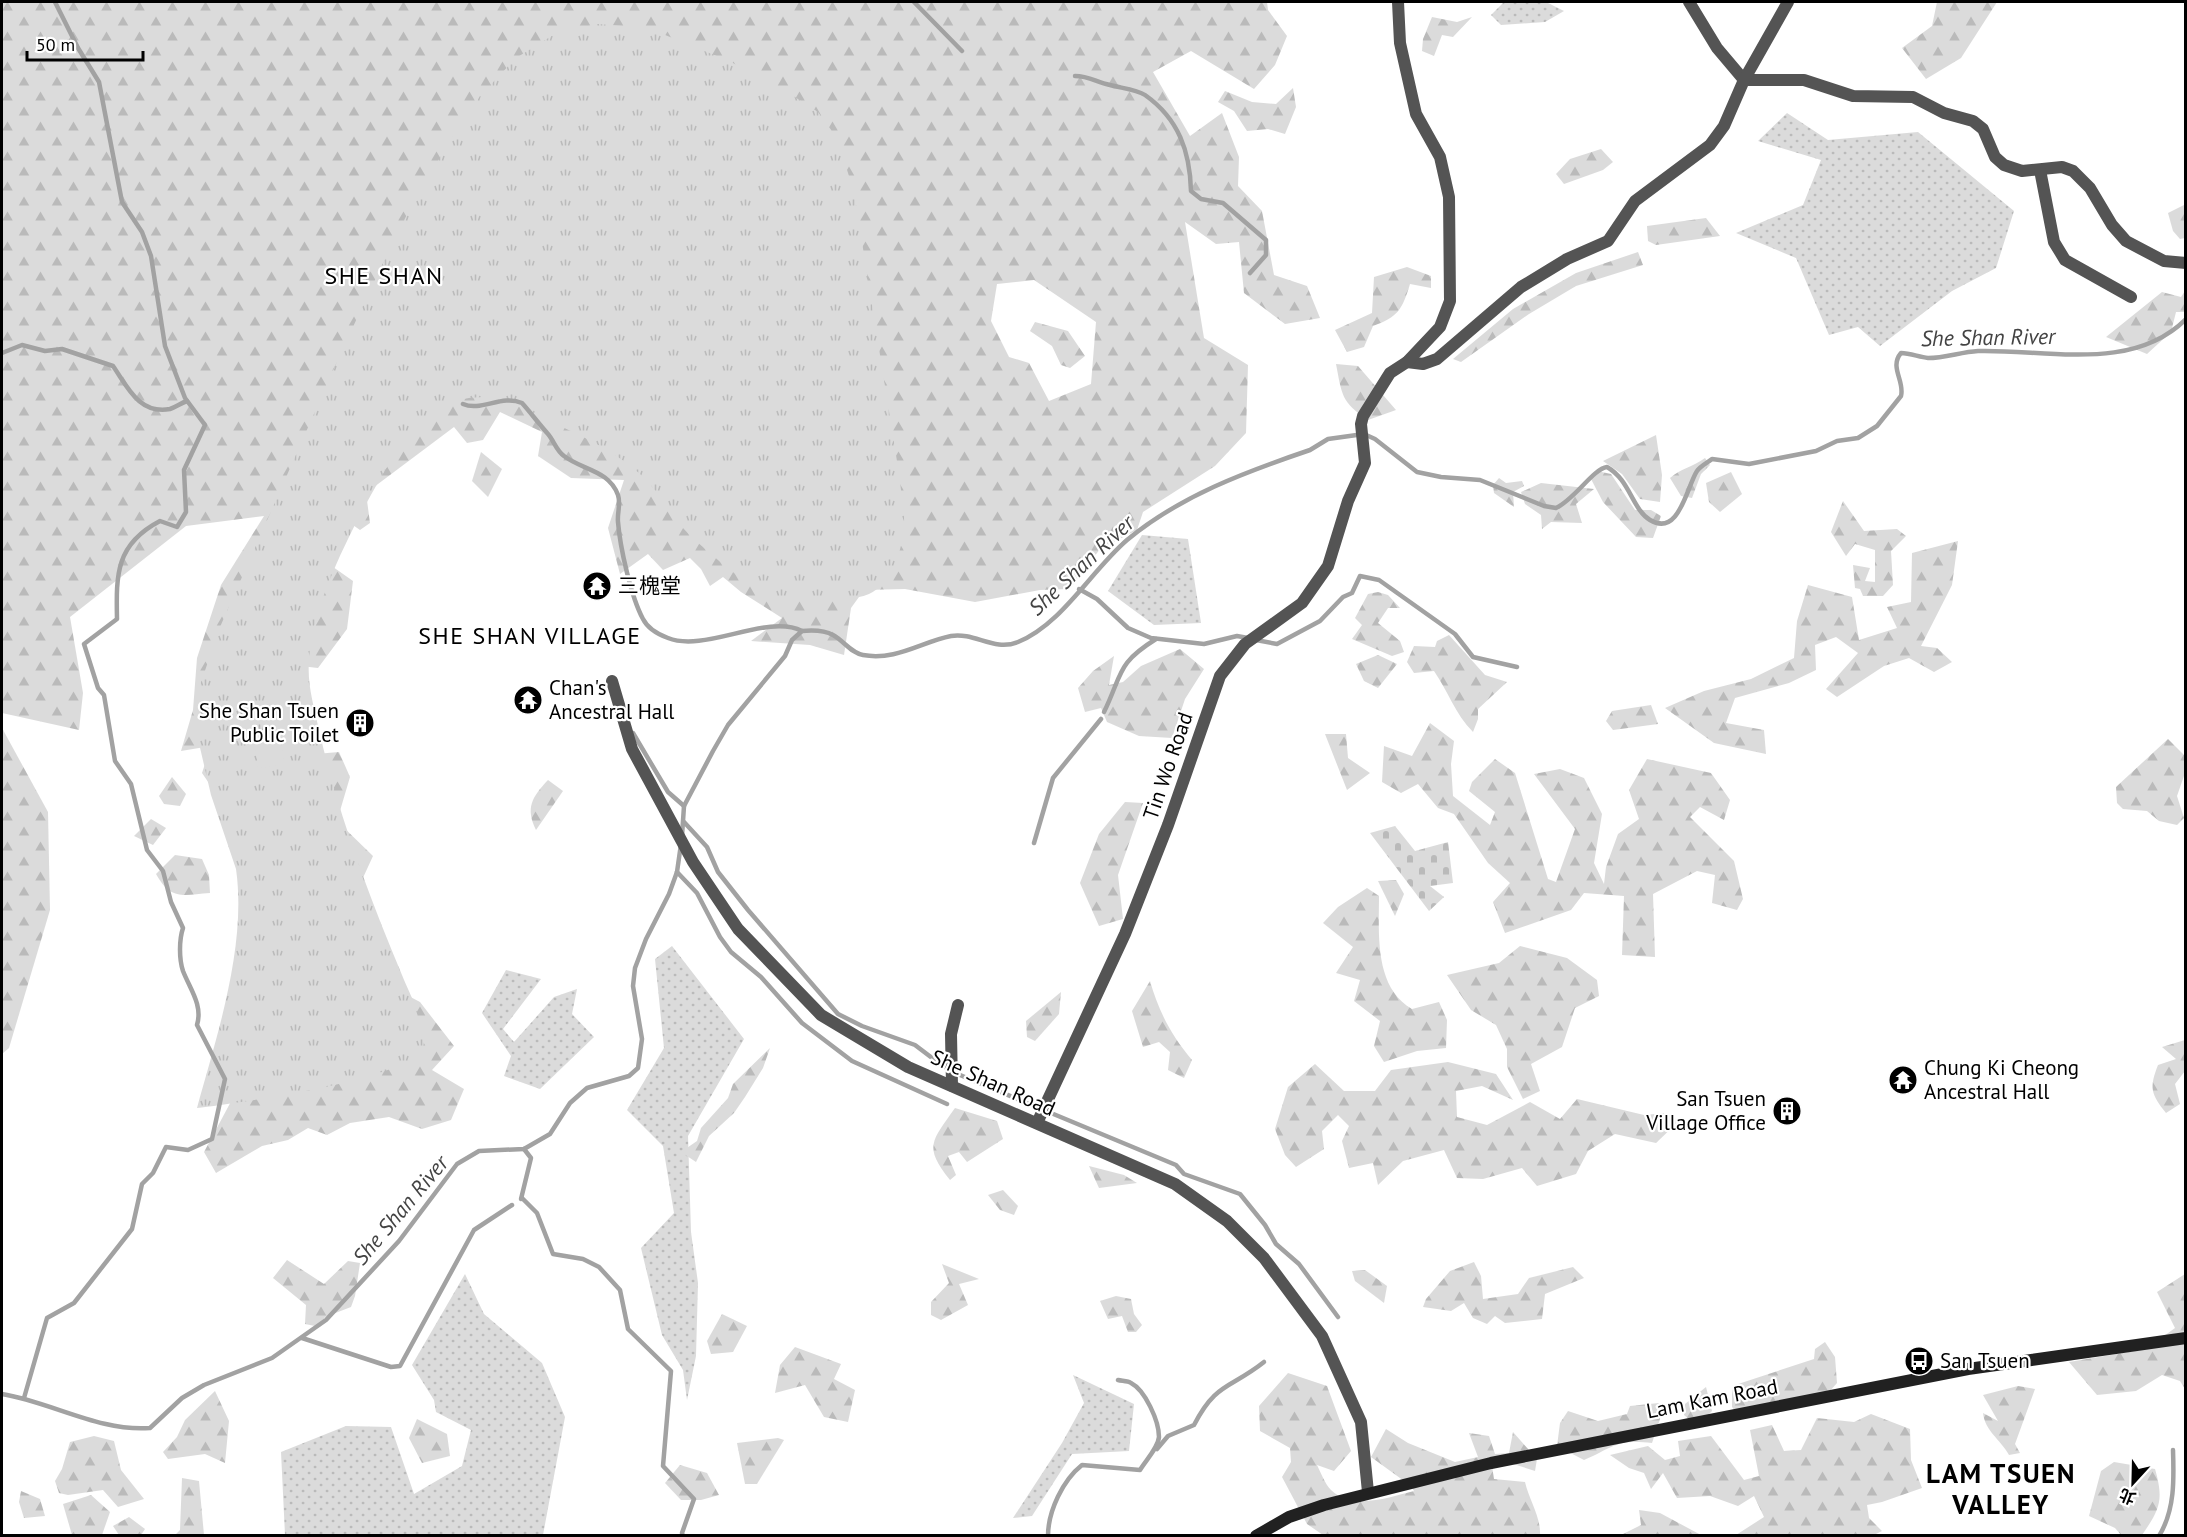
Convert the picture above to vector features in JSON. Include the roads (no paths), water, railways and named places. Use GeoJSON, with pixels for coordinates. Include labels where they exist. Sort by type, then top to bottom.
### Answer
{"type":"FeatureCollection","features":[{"type":"Feature","properties":{"kind":"main road","name":"Lam Kam Road"},"geometry":{"type":"LineString","coordinates":[[1256,1536],[1289,1517],[1368,1492],[1491,1463],[1968,1369],[2186,1338]]}},
{"type":"Feature","properties":{"kind":"street"},"geometry":{"type":"LineString","coordinates":[[1398,2],[1400,43],[1416,114],[1440,157],[1449,197],[1449,306],[1440,327],[1407,362]]}},
{"type":"Feature","properties":{"kind":"street"},"geometry":{"type":"LineString","coordinates":[[1689,2],[1717,48],[1744,80],[1804,80],[1853,96],[1913,97],[1944,113],[1979,125],[1995,157],[2004,165],[2022,171],[2062,167],[2073,171],[2090,188],[2112,225],[2126,242],[2164,261],[2186,263]]}},
{"type":"Feature","properties":{"kind":"street"},"geometry":{"type":"LineString","coordinates":[[1407,362],[1423,364],[1437,359],[1521,287],[1567,259],[1608,241],[1635,201],[1710,145],[1724,126],[1744,80],[1788,2]]}},
{"type":"Feature","properties":{"kind":"street"},"geometry":{"type":"LineString","coordinates":[[2040,170],[2054,242],[2065,260],[2131,297]]}},
{"type":"Feature","properties":{"kind":"street","name":"Tin Wo Road"},"geometry":{"type":"LineString","coordinates":[[1037,1123],[1137,903],[1181,792],[1216,685],[1230,661],[1245,644],[1297,608],[1325,572],[1348,501],[1363,469],[1365,449],[1360,424],[1390,373],[1407,362]]}},
{"type":"Feature","properties":{"kind":"street","name":"She Shan Road"},"geometry":{"type":"LineString","coordinates":[[612,681],[626,735],[672,828],[693,862],[738,929],[821,1016],[879,1052],[1151,1172],[1187,1191],[1227,1221],[1264,1258],[1322,1336],[1361,1422],[1368,1492]]}},
{"type":"Feature","properties":{"kind":"street"},"geometry":{"type":"LineString","coordinates":[[952,1086],[951,1034],[958,1005]]}},
{"type":"Feature","properties":{"kind":"waterway"},"geometry":{"type":"LineString","coordinates":[[24,1398],[47,1318],[74,1303],[132,1229],[142,1184],[153,1173],[166,1147],[188,1150],[212,1139],[225,1079],[197,1025],[197,1004],[181,961],[180,944],[183,928],[171,902],[163,871],[147,850],[131,784],[115,761],[104,695],[98,688],[84,644],[117,619],[119,574],[127,550],[145,530],[160,521],[177,527],[186,512],[184,470],[205,425],[185,398],[165,346],[151,256],[142,232],[122,202],[99,82],[78,48],[55,2]]}},
{"type":"Feature","properties":{"kind":"waterway"},"geometry":{"type":"LineString","coordinates":[[914,2],[962,51]]}},
{"type":"Feature","properties":{"kind":"waterway"},"geometry":{"type":"LineString","coordinates":[[1075,76],[1133,90],[1157,104],[1180,137],[1188,163],[1191,191],[1201,199],[1223,203],[1266,240],[1266,255],[1250,273]]}},
{"type":"Feature","properties":{"kind":"waterway","name":"She Shan River"},"geometry":{"type":"LineString","coordinates":[[682,836],[684,806],[728,725],[785,656],[792,640],[802,631],[830,633],[855,652],[875,656],[897,653],[951,636],[968,637],[1001,645],[1018,642],[1049,623],[1114,553],[1147,524],[1214,487],[1310,450],[1328,439],[1364,434],[1375,439],[1417,472],[1441,477],[1480,480],[1544,506],[1556,508],[1596,473],[1607,467],[1621,479],[1644,515],[1660,524],[1668,522],[1675,516],[1681,508],[1697,471],[1712,459],[1749,464],[1816,451],[1837,441],[1858,438],[1877,426],[1901,396],[1902,390],[1897,369],[1901,353],[1928,358],[1978,351],[2059,354],[2114,352],[2140,346],[2164,336],[2186,319]]}},
{"type":"Feature","properties":{"kind":"waterway"},"geometry":{"type":"LineString","coordinates":[[2,353],[22,345],[45,351],[62,349],[113,366],[135,397],[150,408],[170,409],[187,401]]}},
{"type":"Feature","properties":{"kind":"waterway"},"geometry":{"type":"LineString","coordinates":[[463,404],[477,406],[507,400],[522,403],[548,434],[561,454],[602,475],[614,487],[619,498],[619,532],[630,585],[643,619],[653,631],[668,638],[683,641],[700,641],[771,627],[788,627],[802,631]]}},
{"type":"Feature","properties":{"kind":"waterway"},"geometry":{"type":"LineString","coordinates":[[1256,640],[1277,644],[1320,621],[1343,597],[1352,593],[1360,576],[1379,580],[1455,634],[1473,657],[1517,667]]}},
{"type":"Feature","properties":{"kind":"waterway"},"geometry":{"type":"LineString","coordinates":[[1079,589],[1097,599],[1128,628],[1151,638],[1204,644],[1237,636],[1248,638]]}},
{"type":"Feature","properties":{"kind":"waterway"},"geometry":{"type":"LineString","coordinates":[[1104,712],[1122,670],[1134,655],[1156,639]]}},
{"type":"Feature","properties":{"kind":"waterway"},"geometry":{"type":"LineString","coordinates":[[1034,843],[1053,778],[1101,719]]}},
{"type":"Feature","properties":{"kind":"waterway"},"geometry":{"type":"LineString","coordinates":[[633,733],[668,792],[684,806]]}},
{"type":"Feature","properties":{"kind":"waterway"},"geometry":{"type":"LineString","coordinates":[[684,822],[707,847],[718,872],[748,910],[838,1014],[862,1026],[915,1045],[944,1067]]}},
{"type":"Feature","properties":{"kind":"waterway","name":"She Shan River"},"geometry":{"type":"LineString","coordinates":[[2,1394],[113,1426],[150,1428],[182,1398],[204,1385],[272,1358],[326,1320],[399,1241],[457,1164],[479,1151],[524,1149],[550,1134],[570,1103],[587,1088],[629,1076],[638,1068],[642,1039],[633,986],[635,968],[646,939],[669,894],[677,872],[681,844]]}},
{"type":"Feature","properties":{"kind":"waterway"},"geometry":{"type":"LineString","coordinates":[[677,872],[697,893],[720,937],[731,952],[761,977],[802,1023],[852,1061],[947,1104]]}},
{"type":"Feature","properties":{"kind":"waterway"},"geometry":{"type":"LineString","coordinates":[[960,1075],[1034,1106]]}},
{"type":"Feature","properties":{"kind":"waterway"},"geometry":{"type":"LineString","coordinates":[[1051,1113],[1176,1165],[1184,1174],[1240,1194],[1265,1225],[1276,1244],[1299,1264],[1338,1317]]}},
{"type":"Feature","properties":{"kind":"waterway"},"geometry":{"type":"LineString","coordinates":[[521,1199],[531,1158],[524,1149]]}},
{"type":"Feature","properties":{"kind":"waterway"},"geometry":{"type":"LineString","coordinates":[[522,1198],[537,1213],[553,1254],[583,1259],[599,1267],[620,1290],[628,1329],[671,1371],[663,1466],[694,1499],[682,1533],[683,1536]]}},
{"type":"Feature","properties":{"kind":"waterway"},"geometry":{"type":"LineString","coordinates":[[302,1338],[391,1367],[400,1366],[474,1230],[512,1205]]}},
{"type":"Feature","properties":{"kind":"waterway"},"geometry":{"type":"LineString","coordinates":[[1157,1449],[1168,1436],[1194,1425],[1209,1401],[1217,1393],[1264,1362]]}},
{"type":"Feature","properties":{"kind":"waterway"},"geometry":{"type":"LineString","coordinates":[[1048,1536],[1051,1516],[1058,1497],[1063,1487],[1082,1465],[1140,1470],[1156,1445],[1159,1437],[1158,1430],[1146,1399],[1131,1383],[1118,1380]]}},
{"type":"Feature","properties":{"kind":"waterway"},"geometry":{"type":"LineString","coordinates":[[2159,1536],[2171,1505],[2173,1450]]}},
{"type":"Feature","properties":{"kind":"place","name":"三槐堂"},"geometry":{"type":"Point","coordinates":[597,586]}},
{"type":"Feature","properties":{"kind":"place","name":"Chan's Ancestral Hall"},"geometry":{"type":"Point","coordinates":[528,700]}},
{"type":"Feature","properties":{"kind":"place","name":"She Shan Tsuen Public Toilet"},"geometry":{"type":"Point","coordinates":[360,723]}},
{"type":"Feature","properties":{"kind":"place","name":"Chung Ki Cheong Ancestral Hall"},"geometry":{"type":"Point","coordinates":[1903,1080]}},
{"type":"Feature","properties":{"kind":"place","name":"San Tsuen Village Office"},"geometry":{"type":"Point","coordinates":[1787,1111]}},
{"type":"Feature","properties":{"kind":"place","name":"San Tsuen"},"geometry":{"type":"Point","coordinates":[1919,1361]}},
{"type":"Feature","properties":{"kind":"district","name":"SHE SHAN"},"geometry":{"type":"Point","coordinates":[384,276]}},
{"type":"Feature","properties":{"kind":"district","name":"SHE SHAN VILLAGE"},"geometry":{"type":"Point","coordinates":[530,636]}},
{"type":"Feature","properties":{"kind":"district","name":"LAM TSUEN VALLEY"},"geometry":{"type":"Point","coordinates":[2001,1490]}}]}
